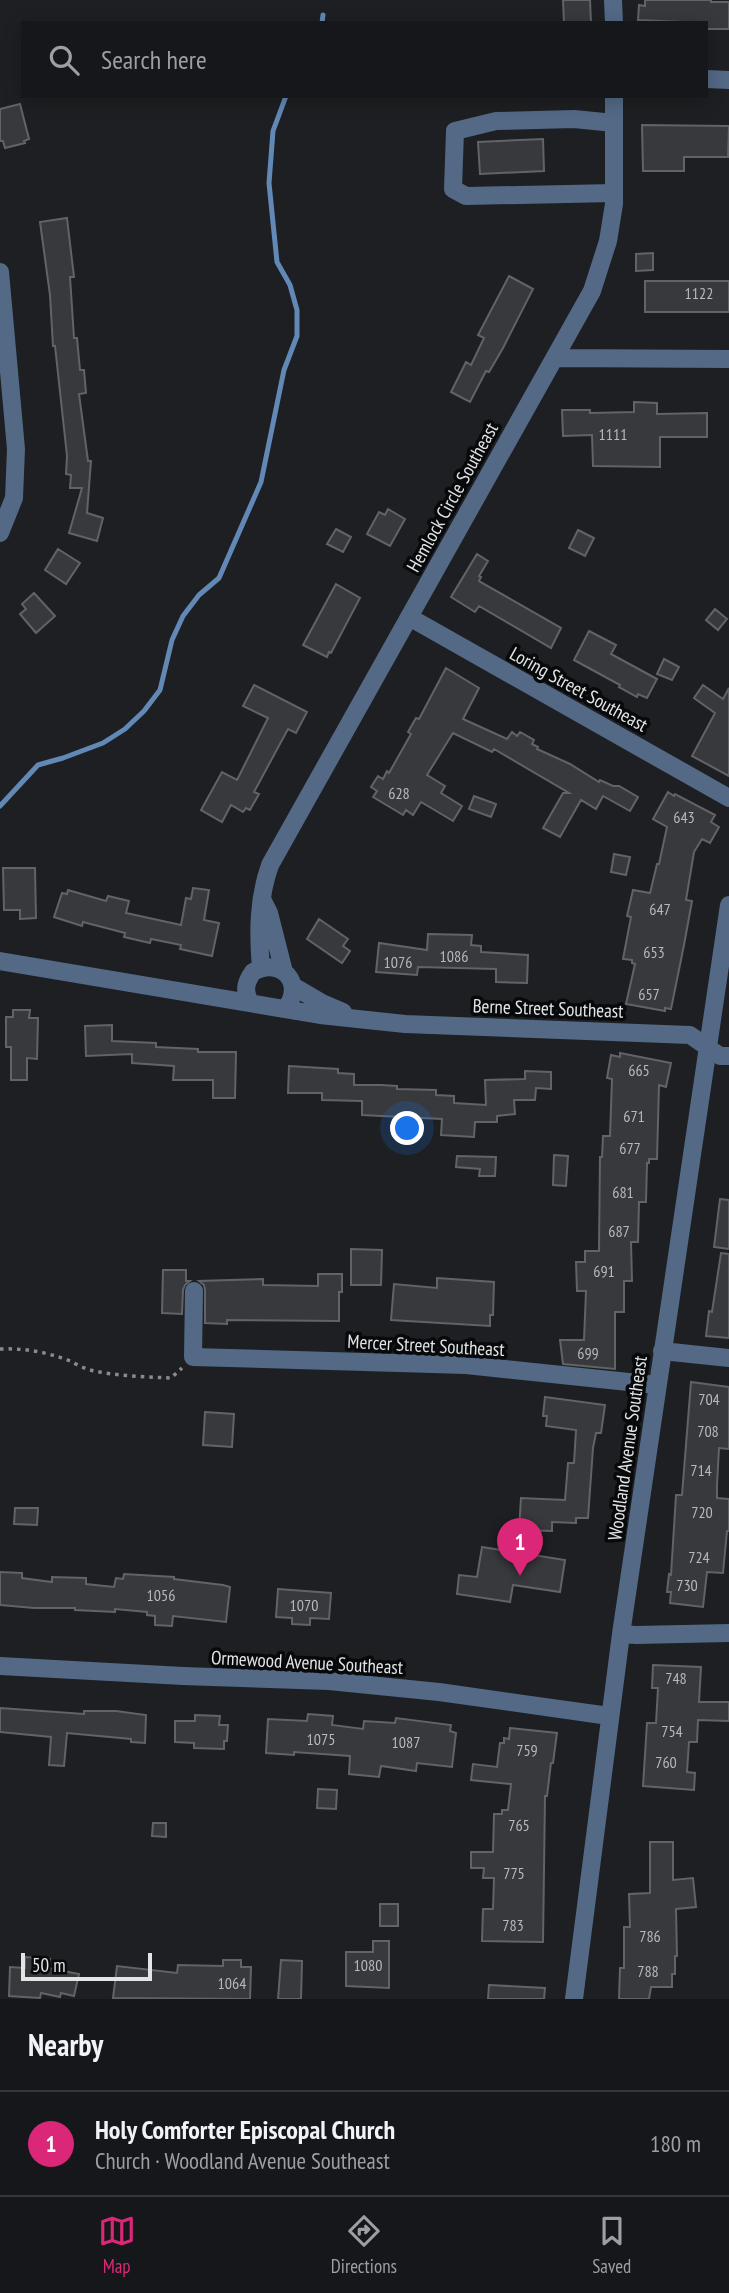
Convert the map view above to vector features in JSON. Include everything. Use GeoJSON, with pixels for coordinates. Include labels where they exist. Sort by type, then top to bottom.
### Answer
{"type":"FeatureCollection","features":[{"type":"Feature","properties":{"kind":"street"},"geometry":{"type":"LineString","coordinates":[[614,0],[614,21]]}},
{"type":"Feature","properties":{"kind":"street"},"geometry":{"type":"LineString","coordinates":[[708,79],[729,80]]}},
{"type":"Feature","properties":{"kind":"street","name":"Hemlock Circle Southeast"},"geometry":{"type":"LineString","coordinates":[[289,979],[263,901],[262,886],[270,865],[592,291],[608,242],[614,193],[614,98]]}},
{"type":"Feature","properties":{"kind":"street"},"geometry":{"type":"LineString","coordinates":[[614,123],[573,119],[496,121],[455,131],[453,188],[466,196],[614,193]]}},
{"type":"Feature","properties":{"kind":"street"},"geometry":{"type":"LineString","coordinates":[[0,533],[14,498],[16,449],[1,279]]}},
{"type":"Feature","properties":{"kind":"street"},"geometry":{"type":"LineString","coordinates":[[555,358],[729,359]]}},
{"type":"Feature","properties":{"kind":"street","name":"Loring Street Southeast"},"geometry":{"type":"LineString","coordinates":[[409,617],[729,798]]}},
{"type":"Feature","properties":{"kind":"street","name":"Hemlock Circle Southeast"},"geometry":{"type":"LineString","coordinates":[[254,974],[259,911],[263,901]]}},
{"type":"Feature","properties":{"kind":"street","name":"Woodland Avenue Southeast"},"geometry":{"type":"LineString","coordinates":[[573,1999],[609,1716],[729,905]]}},
{"type":"Feature","properties":{"kind":"street","name":"Berne Street Southeast"},"geometry":{"type":"LineString","coordinates":[[0,961],[285,1009],[405,1024],[690,1035],[708,1045],[720,1056],[729,1056]]}},
{"type":"Feature","properties":{"kind":"street","name":"Berne Street Southeast"},"geometry":{"type":"LineString","coordinates":[[142,985],[223,988],[277,967],[322,1003],[359,1019]]}},
{"type":"Feature","properties":{"kind":"street"},"geometry":{"type":"LineString","coordinates":[[250,1003],[246,995],[254,974]]}},
{"type":"Feature","properties":{"kind":"street"},"geometry":{"type":"LineString","coordinates":[[285,1009],[291,1002],[289,979]]}},
{"type":"Feature","properties":{"kind":"street"},"geometry":{"type":"LineString","coordinates":[[189,1298],[184,1348],[192,1353]]}},
{"type":"Feature","properties":{"kind":"street"},"geometry":{"type":"LineString","coordinates":[[662,1351],[729,1358]]}},
{"type":"Feature","properties":{"kind":"street","name":"Mercer Street Southeast"},"geometry":{"type":"LineString","coordinates":[[192,1353],[466,1365],[657,1385]]}},
{"type":"Feature","properties":{"kind":"street"},"geometry":{"type":"LineString","coordinates":[[621,1633],[729,1633]]}},
{"type":"Feature","properties":{"kind":"street","name":"Ormewood Avenue Southeast"},"geometry":{"type":"LineString","coordinates":[[0,1666],[329,1681],[439,1692],[609,1716]]}},
{"type":"Feature","properties":{"kind":"path"},"geometry":{"type":"LineString","coordinates":[[0,1349],[37,1351],[89,1370],[172,1378],[192,1353]]}},
{"type":"Feature","properties":{"kind":"building"},"geometry":{"type":"Polygon","coordinates":[[[563,0],[590,0],[591,21],[564,21],[563,0]]]}},
{"type":"Feature","properties":{"kind":"building"},"geometry":{"type":"Polygon","coordinates":[[[645,0],[729,2],[729,29],[708,29],[708,21],[638,20],[639,5],[645,6],[645,0]]]}},
{"type":"Feature","properties":{"kind":"building"},"geometry":{"type":"Polygon","coordinates":[[[20,104],[29,139],[24,141],[25,143],[5,148],[3,141],[0,141],[0,109],[20,104]]]}},
{"type":"Feature","properties":{"kind":"building"},"geometry":{"type":"Polygon","coordinates":[[[642,125],[729,126],[728,157],[684,157],[684,171],[643,171],[642,125]]]}},
{"type":"Feature","properties":{"kind":"building"},"geometry":{"type":"Polygon","coordinates":[[[543,139],[544,171],[480,174],[478,142],[543,139]]]}},
{"type":"Feature","properties":{"kind":"building"},"geometry":{"type":"Polygon","coordinates":[[[67,218],[74,277],[70,277],[74,338],[77,338],[80,370],[84,370],[86,393],[79,394],[88,461],[91,461],[87,513],[103,518],[97,541],[69,533],[82,488],[70,488],[71,475],[66,474],[67,456],[40,222],[67,218]]]}},
{"type":"Feature","properties":{"kind":"building"},"geometry":{"type":"Polygon","coordinates":[[[653,253],[653,270],[636,271],[636,254],[653,253]]]}},
{"type":"Feature","properties":{"kind":"building"},"geometry":{"type":"Polygon","coordinates":[[[509,276],[533,289],[503,348],[489,372],[486,371],[470,402],[451,392],[466,362],[471,365],[484,338],[478,335],[509,276]]]}},
{"type":"Feature","properties":{"kind":"building"},"geometry":{"type":"Polygon","coordinates":[[[645,281],[729,281],[729,312],[645,312],[645,281]]]}},
{"type":"Feature","properties":{"kind":"building"},"geometry":{"type":"Polygon","coordinates":[[[634,402],[657,403],[657,414],[707,413],[707,437],[660,437],[660,467],[593,466],[592,435],[563,436],[562,410],[590,410],[590,413],[634,412],[634,402]]]}},
{"type":"Feature","properties":{"kind":"building"},"geometry":{"type":"Polygon","coordinates":[[[388,509],[405,519],[390,546],[367,534],[379,512],[385,515],[388,509]]]}},
{"type":"Feature","properties":{"kind":"building"},"geometry":{"type":"Polygon","coordinates":[[[336,529],[351,537],[343,552],[327,544],[336,529]]]}},
{"type":"Feature","properties":{"kind":"building"},"geometry":{"type":"Polygon","coordinates":[[[578,530],[594,538],[585,556],[569,548],[578,530]]]}},
{"type":"Feature","properties":{"kind":"building"},"geometry":{"type":"Polygon","coordinates":[[[58,549],[80,563],[66,584],[45,570],[58,549]]]}},
{"type":"Feature","properties":{"kind":"building"},"geometry":{"type":"Polygon","coordinates":[[[477,554],[488,561],[479,581],[561,628],[551,648],[479,606],[475,612],[451,597],[477,554]]]}},
{"type":"Feature","properties":{"kind":"building"},"geometry":{"type":"Polygon","coordinates":[[[336,584],[360,598],[327,657],[303,645],[336,584]]]}},
{"type":"Feature","properties":{"kind":"building"},"geometry":{"type":"Polygon","coordinates":[[[34,593],[55,616],[36,633],[20,614],[26,609],[22,604],[34,593]]]}},
{"type":"Feature","properties":{"kind":"building"},"geometry":{"type":"Polygon","coordinates":[[[715,609],[727,619],[718,630],[706,620],[715,609]]]}},
{"type":"Feature","properties":{"kind":"building"},"geometry":{"type":"Polygon","coordinates":[[[589,631],[616,645],[611,654],[657,679],[647,698],[638,694],[637,697],[574,660],[589,631]]]}},
{"type":"Feature","properties":{"kind":"building"},"geometry":{"type":"Polygon","coordinates":[[[664,659],[679,667],[672,680],[657,674],[664,659]]]}},
{"type":"Feature","properties":{"kind":"building"},"geometry":{"type":"Polygon","coordinates":[[[446,668],[479,688],[463,719],[507,739],[512,732],[517,736],[520,732],[534,740],[532,744],[538,747],[537,749],[570,764],[599,782],[600,780],[619,786],[638,797],[630,811],[603,796],[596,809],[581,800],[560,837],[543,828],[563,793],[569,793],[494,749],[492,752],[453,733],[427,775],[445,786],[441,793],[462,806],[453,821],[421,802],[413,815],[406,810],[403,815],[373,797],[377,791],[371,787],[378,776],[383,779],[387,771],[389,773],[411,734],[408,732],[416,718],[419,719],[446,668]]]}},
{"type":"Feature","properties":{"kind":"building"},"geometry":{"type":"Polygon","coordinates":[[[254,685],[307,712],[296,733],[288,729],[254,792],[259,794],[250,810],[246,808],[243,812],[231,805],[222,822],[201,810],[222,772],[237,780],[268,718],[243,706],[254,685]]]}},
{"type":"Feature","properties":{"kind":"building"},"geometry":{"type":"Polygon","coordinates":[[[703,685],[723,699],[729,688],[729,776],[692,756],[715,713],[694,698],[703,685]]]}},
{"type":"Feature","properties":{"kind":"building"},"geometry":{"type":"Polygon","coordinates":[[[668,792],[715,815],[711,822],[719,827],[710,843],[702,839],[694,852],[686,900],[692,901],[684,945],[671,1009],[665,1008],[665,1011],[626,1004],[635,964],[632,960],[623,959],[631,917],[627,916],[633,890],[650,893],[659,864],[667,827],[653,819],[668,792]]]}},
{"type":"Feature","properties":{"kind":"building"},"geometry":{"type":"Polygon","coordinates":[[[474,796],[496,804],[491,817],[469,809],[474,796]]]}},
{"type":"Feature","properties":{"kind":"building"},"geometry":{"type":"Polygon","coordinates":[[[614,854],[630,857],[626,875],[611,872],[614,854]]]}},
{"type":"Feature","properties":{"kind":"building"},"geometry":{"type":"Polygon","coordinates":[[[3,868],[35,868],[36,918],[20,919],[20,910],[4,910],[3,868]]]}},
{"type":"Feature","properties":{"kind":"building"},"geometry":{"type":"Polygon","coordinates":[[[193,888],[209,890],[204,920],[219,923],[212,956],[180,949],[181,945],[151,939],[150,943],[124,937],[125,933],[83,922],[82,926],[54,917],[62,893],[67,894],[68,890],[106,901],[108,896],[129,901],[126,913],[181,925],[186,898],[191,899],[193,888]]]}},
{"type":"Feature","properties":{"kind":"building"},"geometry":{"type":"Polygon","coordinates":[[[319,919],[348,939],[343,946],[350,951],[342,963],[307,939],[319,919]]]}},
{"type":"Feature","properties":{"kind":"building"},"geometry":{"type":"Polygon","coordinates":[[[428,934],[472,935],[471,945],[481,946],[481,952],[528,955],[527,983],[496,982],[496,969],[418,967],[417,975],[376,972],[379,943],[427,950],[428,934]]]}},
{"type":"Feature","properties":{"kind":"building"},"geometry":{"type":"Polygon","coordinates":[[[13,1010],[30,1010],[29,1018],[38,1018],[37,1059],[27,1058],[27,1080],[11,1080],[11,1047],[6,1047],[6,1017],[13,1017],[13,1010]]]}},
{"type":"Feature","properties":{"kind":"building"},"geometry":{"type":"Polygon","coordinates":[[[112,1025],[112,1041],[156,1043],[156,1047],[198,1049],[198,1052],[236,1052],[235,1098],[213,1098],[213,1080],[173,1080],[174,1066],[132,1063],[132,1054],[86,1056],[85,1026],[112,1025]]]}},
{"type":"Feature","properties":{"kind":"building"},"geometry":{"type":"Polygon","coordinates":[[[620,1053],[671,1063],[666,1087],[659,1085],[657,1159],[649,1159],[647,1163],[646,1202],[639,1202],[638,1242],[631,1242],[632,1281],[624,1281],[624,1312],[615,1312],[615,1369],[563,1364],[560,1340],[584,1340],[586,1291],[577,1291],[576,1262],[585,1262],[585,1251],[599,1251],[600,1157],[603,1136],[610,1136],[612,1079],[607,1078],[611,1055],[620,1057],[620,1053]]]}},
{"type":"Feature","properties":{"kind":"building"},"geometry":{"type":"Polygon","coordinates":[[[289,1066],[338,1069],[338,1073],[354,1074],[354,1085],[436,1090],[436,1095],[454,1096],[454,1103],[486,1105],[485,1080],[525,1079],[525,1071],[551,1072],[551,1089],[536,1088],[535,1100],[514,1100],[515,1114],[497,1116],[497,1122],[475,1122],[474,1137],[441,1135],[442,1119],[362,1115],[362,1101],[322,1100],[322,1093],[288,1093],[289,1066]]]}},
{"type":"Feature","properties":{"kind":"building"},"geometry":{"type":"Polygon","coordinates":[[[554,1155],[568,1156],[566,1186],[553,1185],[554,1155]]]}},
{"type":"Feature","properties":{"kind":"building"},"geometry":{"type":"Polygon","coordinates":[[[457,1156],[496,1157],[495,1176],[479,1176],[480,1169],[456,1167],[457,1156]]]}},
{"type":"Feature","properties":{"kind":"building"},"geometry":{"type":"Polygon","coordinates":[[[720,1199],[729,1200],[729,1249],[714,1247],[720,1199]]]}},
{"type":"Feature","properties":{"kind":"building"},"geometry":{"type":"Polygon","coordinates":[[[351,1249],[382,1250],[381,1285],[351,1285],[351,1249]]]}},
{"type":"Feature","properties":{"kind":"building"},"geometry":{"type":"Polygon","coordinates":[[[721,1253],[729,1254],[729,1338],[706,1336],[721,1253]]]}},
{"type":"Feature","properties":{"kind":"building"},"geometry":{"type":"Polygon","coordinates":[[[163,1270],[186,1270],[186,1281],[190,1281],[183,1290],[182,1314],[162,1313],[163,1270]]]}},
{"type":"Feature","properties":{"kind":"building"},"geometry":{"type":"Polygon","coordinates":[[[318,1274],[342,1274],[339,1321],[227,1320],[227,1324],[205,1323],[205,1290],[199,1281],[263,1279],[263,1285],[318,1286],[318,1274]]]}},
{"type":"Feature","properties":{"kind":"building"},"geometry":{"type":"Polygon","coordinates":[[[437,1278],[494,1282],[490,1326],[391,1320],[394,1284],[437,1288],[437,1278]]]}},
{"type":"Feature","properties":{"kind":"building"},"geometry":{"type":"Polygon","coordinates":[[[691,1382],[729,1387],[729,1449],[719,1448],[717,1498],[729,1499],[729,1531],[723,1573],[707,1572],[703,1607],[670,1603],[671,1592],[667,1592],[669,1574],[671,1575],[676,1495],[682,1495],[691,1382]]]}},
{"type":"Feature","properties":{"kind":"building"},"geometry":{"type":"Polygon","coordinates":[[[545,1397],[605,1405],[601,1433],[596,1433],[593,1448],[588,1518],[576,1518],[576,1523],[552,1522],[552,1531],[519,1530],[521,1498],[565,1500],[568,1463],[574,1463],[576,1430],[546,1426],[547,1416],[543,1416],[545,1397]]]}},
{"type":"Feature","properties":{"kind":"building"},"geometry":{"type":"Polygon","coordinates":[[[205,1412],[234,1414],[232,1447],[203,1445],[205,1412]]]}},
{"type":"Feature","properties":{"kind":"building"},"geometry":{"type":"Polygon","coordinates":[[[15,1508],[38,1508],[37,1525],[14,1524],[15,1508]]]}},
{"type":"Feature","properties":{"kind":"building"},"geometry":{"type":"Polygon","coordinates":[[[482,1547],[565,1560],[560,1592],[513,1585],[510,1602],[457,1594],[459,1575],[477,1577],[482,1547]]]}},
{"type":"Feature","properties":{"kind":"building"},"geometry":{"type":"Polygon","coordinates":[[[0,1572],[22,1573],[22,1578],[52,1582],[52,1577],[86,1578],[86,1584],[114,1587],[116,1578],[123,1579],[124,1574],[174,1577],[223,1585],[230,1587],[226,1622],[173,1616],[172,1626],[155,1625],[155,1616],[147,1615],[147,1612],[0,1605],[0,1572]]]}},
{"type":"Feature","properties":{"kind":"building"},"geometry":{"type":"Polygon","coordinates":[[[278,1589],[331,1593],[329,1619],[310,1618],[310,1625],[292,1624],[292,1618],[276,1617],[278,1589]]]}},
{"type":"Feature","properties":{"kind":"building"},"geometry":{"type":"Polygon","coordinates":[[[653,1665],[701,1667],[699,1702],[729,1702],[729,1721],[698,1720],[697,1742],[689,1742],[687,1772],[695,1773],[694,1790],[643,1786],[647,1723],[656,1723],[658,1688],[652,1688],[653,1665]]]}},
{"type":"Feature","properties":{"kind":"building"},"geometry":{"type":"Polygon","coordinates":[[[0,1708],[84,1714],[84,1711],[116,1711],[146,1715],[145,1743],[131,1742],[131,1739],[67,1733],[64,1766],[49,1765],[51,1737],[0,1732],[0,1708]]]}},
{"type":"Feature","properties":{"kind":"building"},"geometry":{"type":"Polygon","coordinates":[[[308,1714],[333,1716],[332,1725],[363,1729],[364,1721],[395,1723],[396,1718],[451,1725],[450,1731],[456,1733],[452,1767],[417,1763],[416,1771],[381,1766],[379,1777],[349,1774],[350,1756],[266,1753],[268,1719],[307,1721],[308,1714]]]}},
{"type":"Feature","properties":{"kind":"building"},"geometry":{"type":"Polygon","coordinates":[[[195,1715],[220,1716],[219,1725],[228,1725],[224,1749],[194,1748],[194,1743],[175,1742],[175,1721],[195,1721],[195,1715]]]}},
{"type":"Feature","properties":{"kind":"building"},"geometry":{"type":"Polygon","coordinates":[[[510,1728],[557,1733],[545,1796],[543,1942],[482,1941],[483,1909],[493,1909],[494,1878],[483,1878],[484,1868],[471,1868],[471,1852],[493,1852],[494,1814],[502,1814],[502,1810],[508,1810],[511,1784],[471,1780],[473,1764],[497,1767],[500,1743],[504,1743],[504,1738],[509,1739],[510,1728]]]}},
{"type":"Feature","properties":{"kind":"building"},"geometry":{"type":"Polygon","coordinates":[[[318,1789],[337,1790],[336,1809],[317,1808],[318,1789]]]}},
{"type":"Feature","properties":{"kind":"building"},"geometry":{"type":"Polygon","coordinates":[[[153,1823],[166,1823],[166,1837],[152,1836],[153,1823]]]}},
{"type":"Feature","properties":{"kind":"building"},"geometry":{"type":"Polygon","coordinates":[[[650,1842],[673,1842],[673,1880],[693,1878],[696,1907],[676,1909],[677,1956],[672,1987],[651,1987],[649,1999],[619,1999],[620,1968],[624,1968],[624,1927],[630,1927],[629,1894],[650,1893],[650,1842]]]}},
{"type":"Feature","properties":{"kind":"building"},"geometry":{"type":"Polygon","coordinates":[[[380,1904],[398,1904],[398,1926],[380,1926],[380,1904]]]}},
{"type":"Feature","properties":{"kind":"building"},"geometry":{"type":"Polygon","coordinates":[[[373,1941],[389,1941],[389,1988],[346,1986],[346,1952],[373,1952],[373,1941]]]}},
{"type":"Feature","properties":{"kind":"building"},"geometry":{"type":"Polygon","coordinates":[[[25,1957],[50,1959],[48,1968],[79,1974],[74,1996],[61,1993],[60,1997],[41,1993],[40,1998],[9,1996],[10,1967],[25,1968],[25,1957]]]}},
{"type":"Feature","properties":{"kind":"building"},"geometry":{"type":"Polygon","coordinates":[[[223,1960],[241,1960],[241,1967],[251,1967],[250,1999],[113,1998],[117,1966],[177,1973],[178,1965],[223,1966],[223,1960]]]}},
{"type":"Feature","properties":{"kind":"building"},"geometry":{"type":"Polygon","coordinates":[[[281,1960],[302,1961],[301,1999],[278,1999],[281,1960]]]}},
{"type":"Feature","properties":{"kind":"building"},"geometry":{"type":"Polygon","coordinates":[[[489,1985],[545,1988],[544,1999],[488,1999],[489,1985]]]}},
{"type":"Feature","properties":{"kind":"waterway"},"geometry":{"type":"LineString","coordinates":[[322,21],[323,15]]}},
{"type":"Feature","properties":{"kind":"waterway"},"geometry":{"type":"LineString","coordinates":[[0,806],[38,765],[103,743],[125,729],[144,711],[160,690],[172,640],[183,616],[199,595],[219,578],[261,482],[284,370],[297,336],[297,310],[290,285],[277,262],[269,183],[273,131],[285,98]]}},
{"type":"Feature","properties":{"kind":"place","name":"Holy Comforter Episcopal Church"},"geometry":{"type":"Point","coordinates":[520,1576]}}]}
